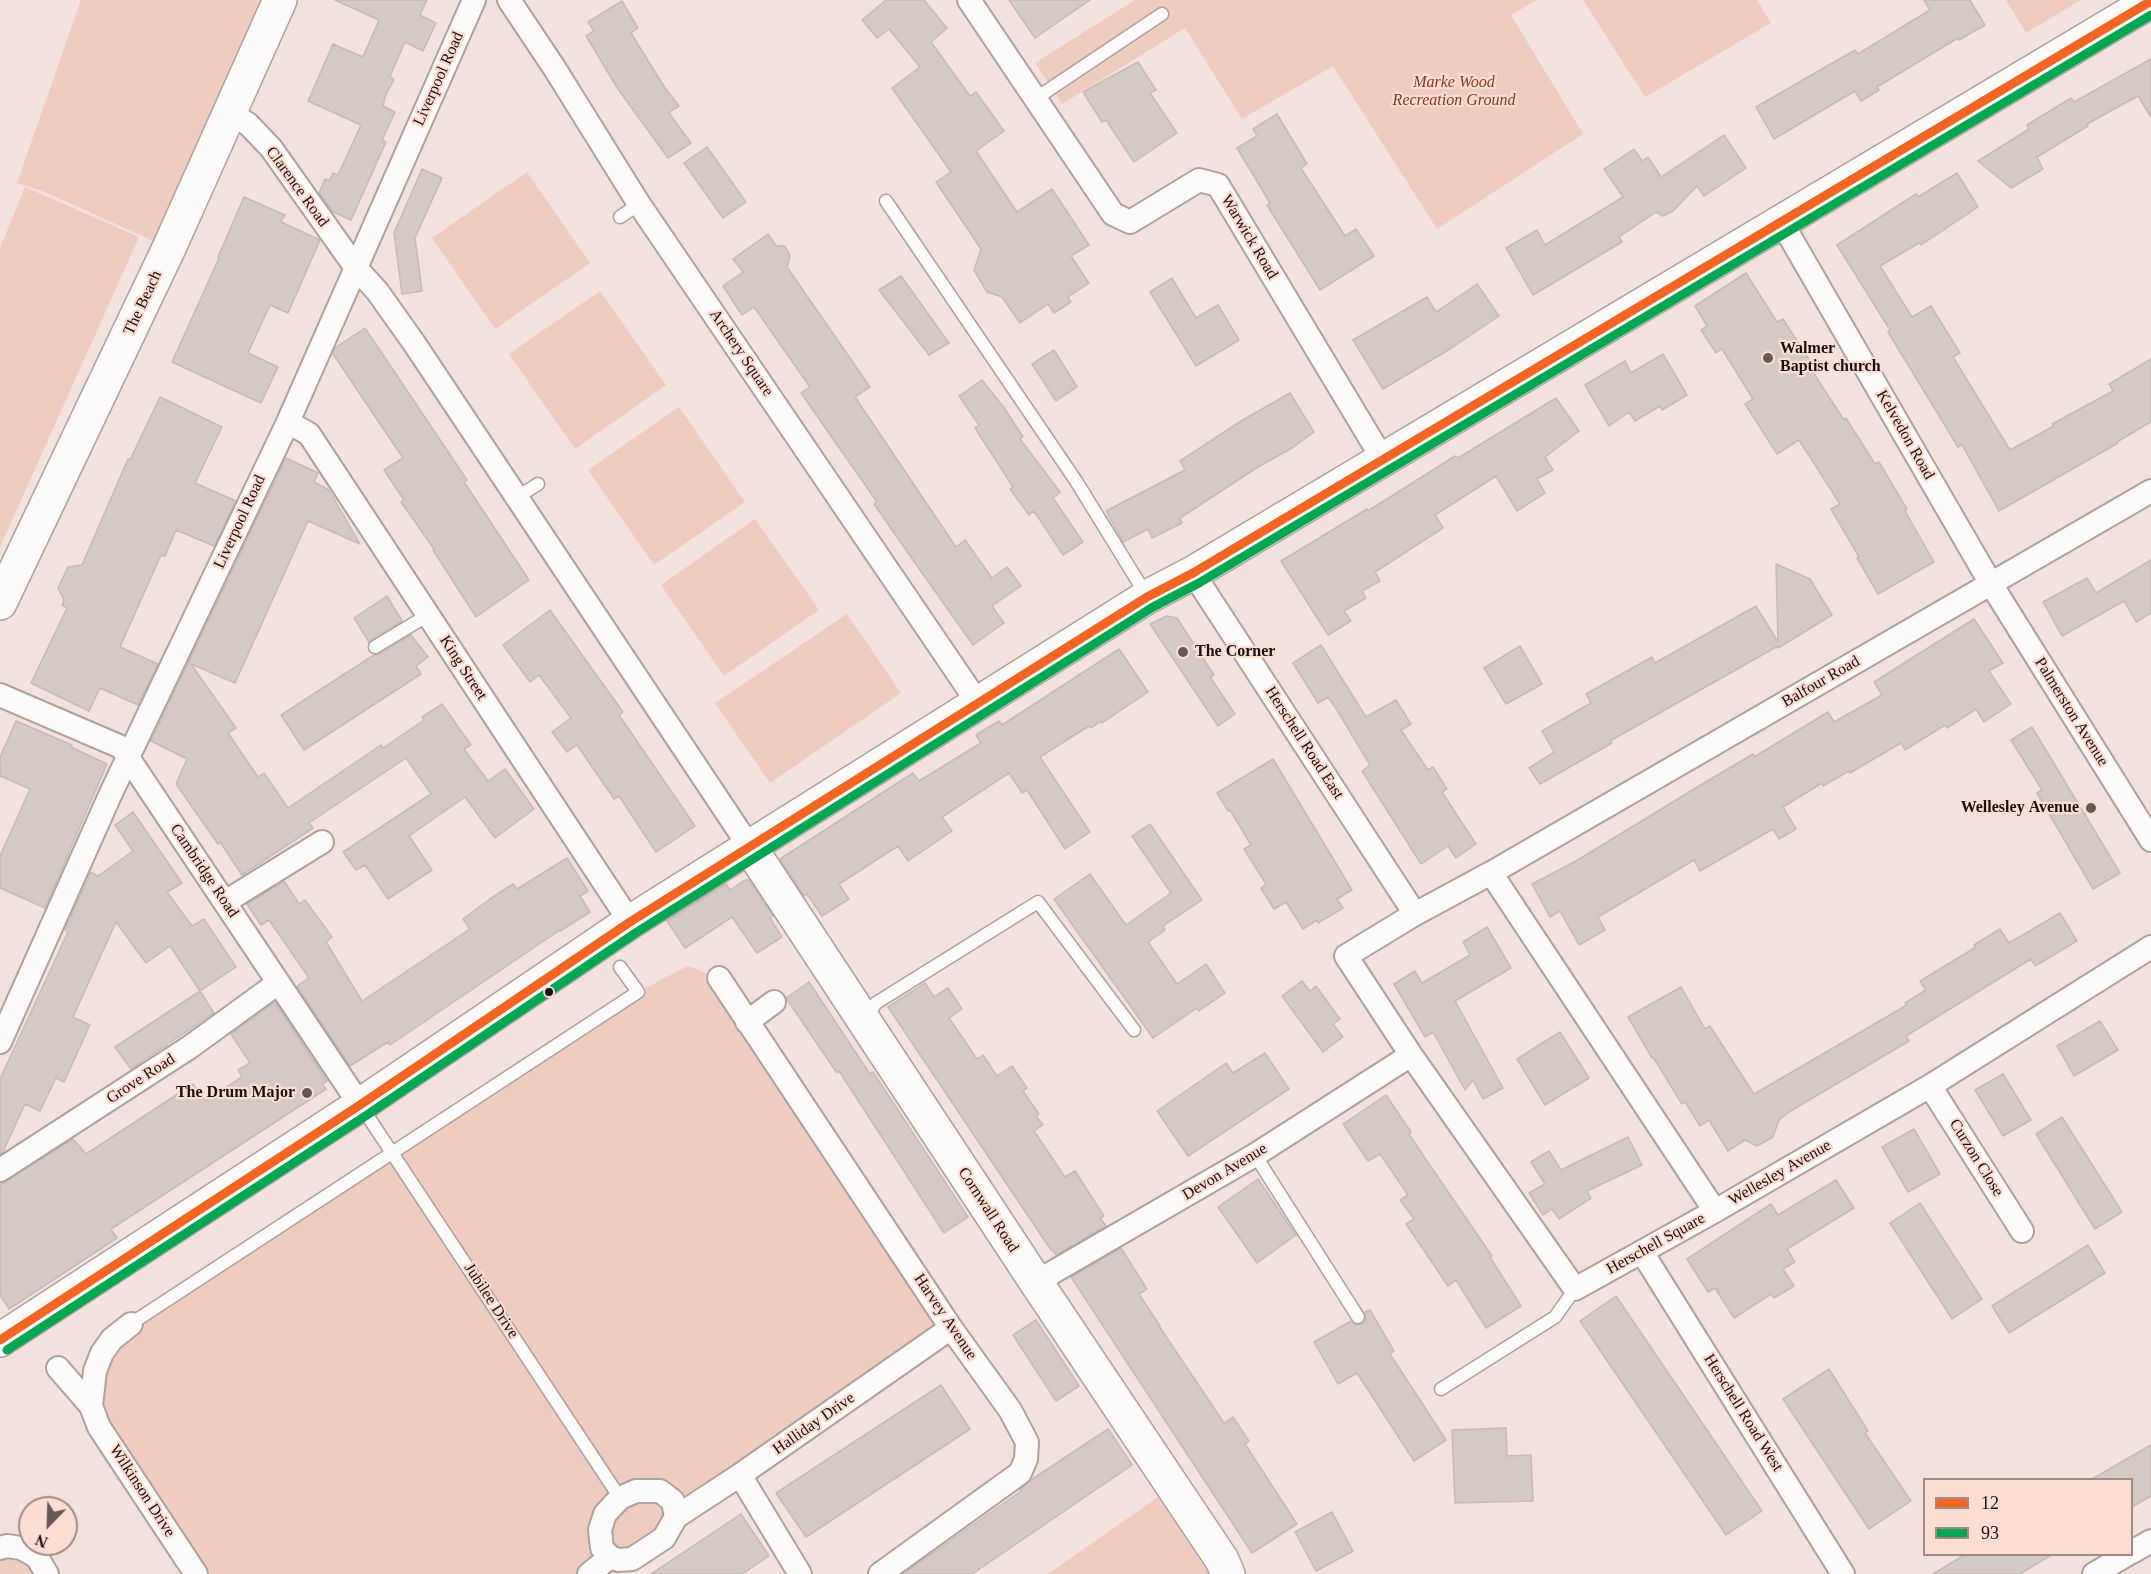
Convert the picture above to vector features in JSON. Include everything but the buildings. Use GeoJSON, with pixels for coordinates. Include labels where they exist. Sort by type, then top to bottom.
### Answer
{"type":"FeatureCollection","features":[{"type":"Feature","properties":{"kind":"main road","name":"The Beach"},"geometry":{"type":"LineString","coordinates":[[0,603],[169,248],[280,0]]}},
{"type":"Feature","properties":{"kind":"main road"},"geometry":{"type":"LineString","coordinates":[[0,1340],[360,1105],[630,922],[1148,597],[1193,573],[1382,458],[1782,223],[2151,1]]}},
{"type":"Feature","properties":{"kind":"main road","name":"Cornwall Road"},"geometry":{"type":"LineString","coordinates":[[749,846],[1222,1560],[1228,1574]]}},
{"type":"Feature","properties":{"kind":"street","name":"Liverpool Road"},"geometry":{"type":"LineString","coordinates":[[0,1042],[128,758],[288,422],[474,0]]}},
{"type":"Feature","properties":{"kind":"street","name":"Archery Square"},"geometry":{"type":"LineString","coordinates":[[509,0],[639,204],[978,703]]}},
{"type":"Feature","properties":{"kind":"street","name":"Warwick Road"},"geometry":{"type":"LineString","coordinates":[[969,0],[1113,214],[1130,222],[1199,180],[1218,185],[1382,458]]}},
{"type":"Feature","properties":{"kind":"street","name":"Clarence Road"},"geometry":{"type":"LineString","coordinates":[[230,113],[248,124],[271,148],[356,268]]}},
{"type":"Feature","properties":{"kind":"street","name":"Kelvedon Road"},"geometry":{"type":"LineString","coordinates":[[1782,223],[1991,584]]}},
{"type":"Feature","properties":{"kind":"street"},"geometry":{"type":"LineString","coordinates":[[356,268],[414,343],[749,846]]}},
{"type":"Feature","properties":{"kind":"street","name":"King Street"},"geometry":{"type":"LineString","coordinates":[[288,422],[309,435],[630,922]]}},
{"type":"Feature","properties":{"kind":"street","name":"Balfour Road"},"geometry":{"type":"LineString","coordinates":[[1491,873],[2151,492]]}},
{"type":"Feature","properties":{"kind":"street","name":"Herschell Road East"},"geometry":{"type":"LineString","coordinates":[[1193,573],[1415,914]]}},
{"type":"Feature","properties":{"kind":"street","name":"Palmerston Avenue"},"geometry":{"type":"LineString","coordinates":[[1991,584],[2151,840]]}},
{"type":"Feature","properties":{"kind":"street","name":"Cambridge Road"},"geometry":{"type":"LineString","coordinates":[[0,695],[121,747],[360,1105]]}},
{"type":"Feature","properties":{"kind":"street"},"geometry":{"type":"LineString","coordinates":[[225,902],[322,842]]}},
{"type":"Feature","properties":{"kind":"street"},"geometry":{"type":"LineString","coordinates":[[1491,873],[1415,914],[1346,956],[1411,1055],[1575,1289]]}},
{"type":"Feature","properties":{"kind":"street","name":"Herschell Square"},"geometry":{"type":"LineString","coordinates":[[1491,873],[1715,1211],[1575,1289]]}},
{"type":"Feature","properties":{"kind":"street","name":"Wellesley Avenue"},"geometry":{"type":"LineString","coordinates":[[1715,1211],[1930,1086],[2151,947]]}},
{"type":"Feature","properties":{"kind":"street","name":"Harvey Avenue"},"geometry":{"type":"LineString","coordinates":[[718,978],[951,1329],[1020,1426],[1027,1442],[1026,1459],[1020,1473],[880,1574]]}},
{"type":"Feature","properties":{"kind":"street","name":"Grove Road"},"geometry":{"type":"LineString","coordinates":[[0,1170],[190,1047],[278,983]]}},
{"type":"Feature","properties":{"kind":"street"},"geometry":{"type":"LineString","coordinates":[[747,1022],[774,1002]]}},
{"type":"Feature","properties":{"kind":"street","name":"Devon Avenue"},"geometry":{"type":"LineString","coordinates":[[1036,1282],[1255,1155],[1411,1055]]}},
{"type":"Feature","properties":{"kind":"street","name":"Curzon Close"},"geometry":{"type":"LineString","coordinates":[[1930,1086],[2022,1231]]}},
{"type":"Feature","properties":{"kind":"street","name":"Herschell Road West"},"geometry":{"type":"LineString","coordinates":[[1642,1252],[1843,1574]]}},
{"type":"Feature","properties":{"kind":"street","name":"Wilkinson Drive"},"geometry":{"type":"LineString","coordinates":[[133,1323],[112,1339],[102,1353],[95,1371],[92,1406],[99,1427],[196,1574]]}},
{"type":"Feature","properties":{"kind":"street","name":"Halliday Drive"},"geometry":{"type":"LineString","coordinates":[[610,1557],[618,1560],[632,1559],[648,1550],[664,1538],[676,1517],[951,1329]]}},
{"type":"Feature","properties":{"kind":"street","name":"Wilkinson Drive"},"geometry":{"type":"LineString","coordinates":[[58,1368],[92,1406]]}},
{"type":"Feature","properties":{"kind":"street"},"geometry":{"type":"LineString","coordinates":[[740,1475],[800,1574]]}},
{"type":"Feature","properties":{"kind":"street"},"geometry":{"type":"LineString","coordinates":[[589,1574],[610,1557],[602,1548],[600,1530],[605,1514],[620,1498],[636,1491],[660,1491],[673,1502],[676,1517]]}},
{"type":"Feature","properties":{"kind":"street"},"geometry":{"type":"LineString","coordinates":[[2133,1551],[2151,1541]]}},
{"type":"Feature","properties":{"kind":"street"},"geometry":{"type":"LineString","coordinates":[[0,1548],[7,1546],[29,1552],[37,1557],[47,1574]]}},
{"type":"Feature","properties":{"kind":"street"},"geometry":{"type":"LineString","coordinates":[[2094,1574],[2125,1556]]}},
{"type":"Feature","properties":{"kind":"lane"},"geometry":{"type":"LineString","coordinates":[[1035,99],[1162,14]]}},
{"type":"Feature","properties":{"kind":"lane"},"geometry":{"type":"LineString","coordinates":[[886,201],[1076,481],[1148,597]]}},
{"type":"Feature","properties":{"kind":"lane"},"geometry":{"type":"LineString","coordinates":[[620,217],[639,204]]}},
{"type":"Feature","properties":{"kind":"lane"},"geometry":{"type":"LineString","coordinates":[[516,498],[538,484]]}},
{"type":"Feature","properties":{"kind":"lane"},"geometry":{"type":"LineString","coordinates":[[375,647],[428,615]]}},
{"type":"Feature","properties":{"kind":"lane"},"geometry":{"type":"LineString","coordinates":[[864,1021],[876,1003],[1038,902],[1134,1030]]}},
{"type":"Feature","properties":{"kind":"lane"},"geometry":{"type":"LineString","coordinates":[[133,1323],[392,1151],[638,992],[620,967]]}},
{"type":"Feature","properties":{"kind":"lane","name":"Jubilee Drive"},"geometry":{"type":"LineString","coordinates":[[360,1105],[620,1498]]}},
{"type":"Feature","properties":{"kind":"lane"},"geometry":{"type":"LineString","coordinates":[[1255,1155],[1358,1317]]}},
{"type":"Feature","properties":{"kind":"lane"},"geometry":{"type":"LineString","coordinates":[[1441,1389],[1555,1317],[1575,1289]]}},
{"type":"Feature","properties":{"kind":"green space"},"geometry":{"type":"Polygon","coordinates":[[[81,0],[280,0],[169,248],[45,192],[17,183],[81,0]]]}},
{"type":"Feature","properties":{"kind":"green space","name":"Marke Wood Recreation Ground"},"geometry":{"type":"Polygon","coordinates":[[[1135,0],[1537,0],[1511,15],[1583,134],[1437,229],[1333,66],[1242,119],[1185,28],[1062,104],[1035,63],[1135,0]]]}},
{"type":"Feature","properties":{"kind":"green space"},"geometry":{"type":"Polygon","coordinates":[[[1583,0],[1757,0],[1771,23],[1645,97],[1583,0]]]}},
{"type":"Feature","properties":{"kind":"green space"},"geometry":{"type":"Polygon","coordinates":[[[2006,0],[2081,0],[2026,33],[2006,0]]]}},
{"type":"Feature","properties":{"kind":"green space"},"geometry":{"type":"Polygon","coordinates":[[[527,172],[590,263],[495,329],[432,238],[527,172]]]}},
{"type":"Feature","properties":{"kind":"green space"},"geometry":{"type":"Polygon","coordinates":[[[25,187],[139,237],[0,547],[0,248],[25,187]]]}},
{"type":"Feature","properties":{"kind":"green space"},"geometry":{"type":"Polygon","coordinates":[[[600,291],[666,385],[575,449],[509,354],[600,291]]]}},
{"type":"Feature","properties":{"kind":"green space"},"geometry":{"type":"Polygon","coordinates":[[[679,407],[745,502],[654,565],[588,470],[679,407]]]}},
{"type":"Feature","properties":{"kind":"green space"},"geometry":{"type":"Polygon","coordinates":[[[755,519],[819,610],[724,676],[661,585],[755,519]]]}},
{"type":"Feature","properties":{"kind":"green space"},"geometry":{"type":"Polygon","coordinates":[[[847,614],[901,693],[770,783],[715,703],[847,614]]]}},
{"type":"Feature","properties":{"kind":"green space"},"geometry":{"type":"Polygon","coordinates":[[[688,966],[719,978],[951,1328],[673,1523],[589,1574],[196,1574],[99,1427],[95,1371],[112,1339],[638,992],[688,966]]]}},
{"type":"Feature","properties":{"kind":"green space"},"geometry":{"type":"Polygon","coordinates":[[[1161,1495],[1216,1574],[1048,1574],[1161,1495]]]}},
{"type":"Feature","properties":{"kind":"green space"},"geometry":{"type":"Polygon","coordinates":[[[0,1548],[47,1574],[0,1574],[0,1548]]]}},
{"type":"Feature","properties":{"kind":"transit line","name":"12"},"geometry":{"type":"LineString","coordinates":[[0,1340],[360,1105],[630,922],[1147,597],[1193,573],[2151,1]]}},
{"type":"Feature","properties":{"kind":"transit line","name":"93"},"geometry":{"type":"LineString","coordinates":[[7,1350],[367,1115],[637,932],[1153,607],[1199,583],[2151,15]]}},
{"type":"Feature","properties":{"kind":"place","name":"Walmer Baptist church"},"geometry":{"type":"Point","coordinates":[1768,358]}},
{"type":"Feature","properties":{"kind":"place","name":"The Corner"},"geometry":{"type":"Point","coordinates":[1183,652]}},
{"type":"Feature","properties":{"kind":"place","name":"Wellesley Avenue"},"geometry":{"type":"Point","coordinates":[2091,808]}},
{"type":"Feature","properties":{"kind":"place","name":"The Drum Major"},"geometry":{"type":"Point","coordinates":[307,1093]}}]}
